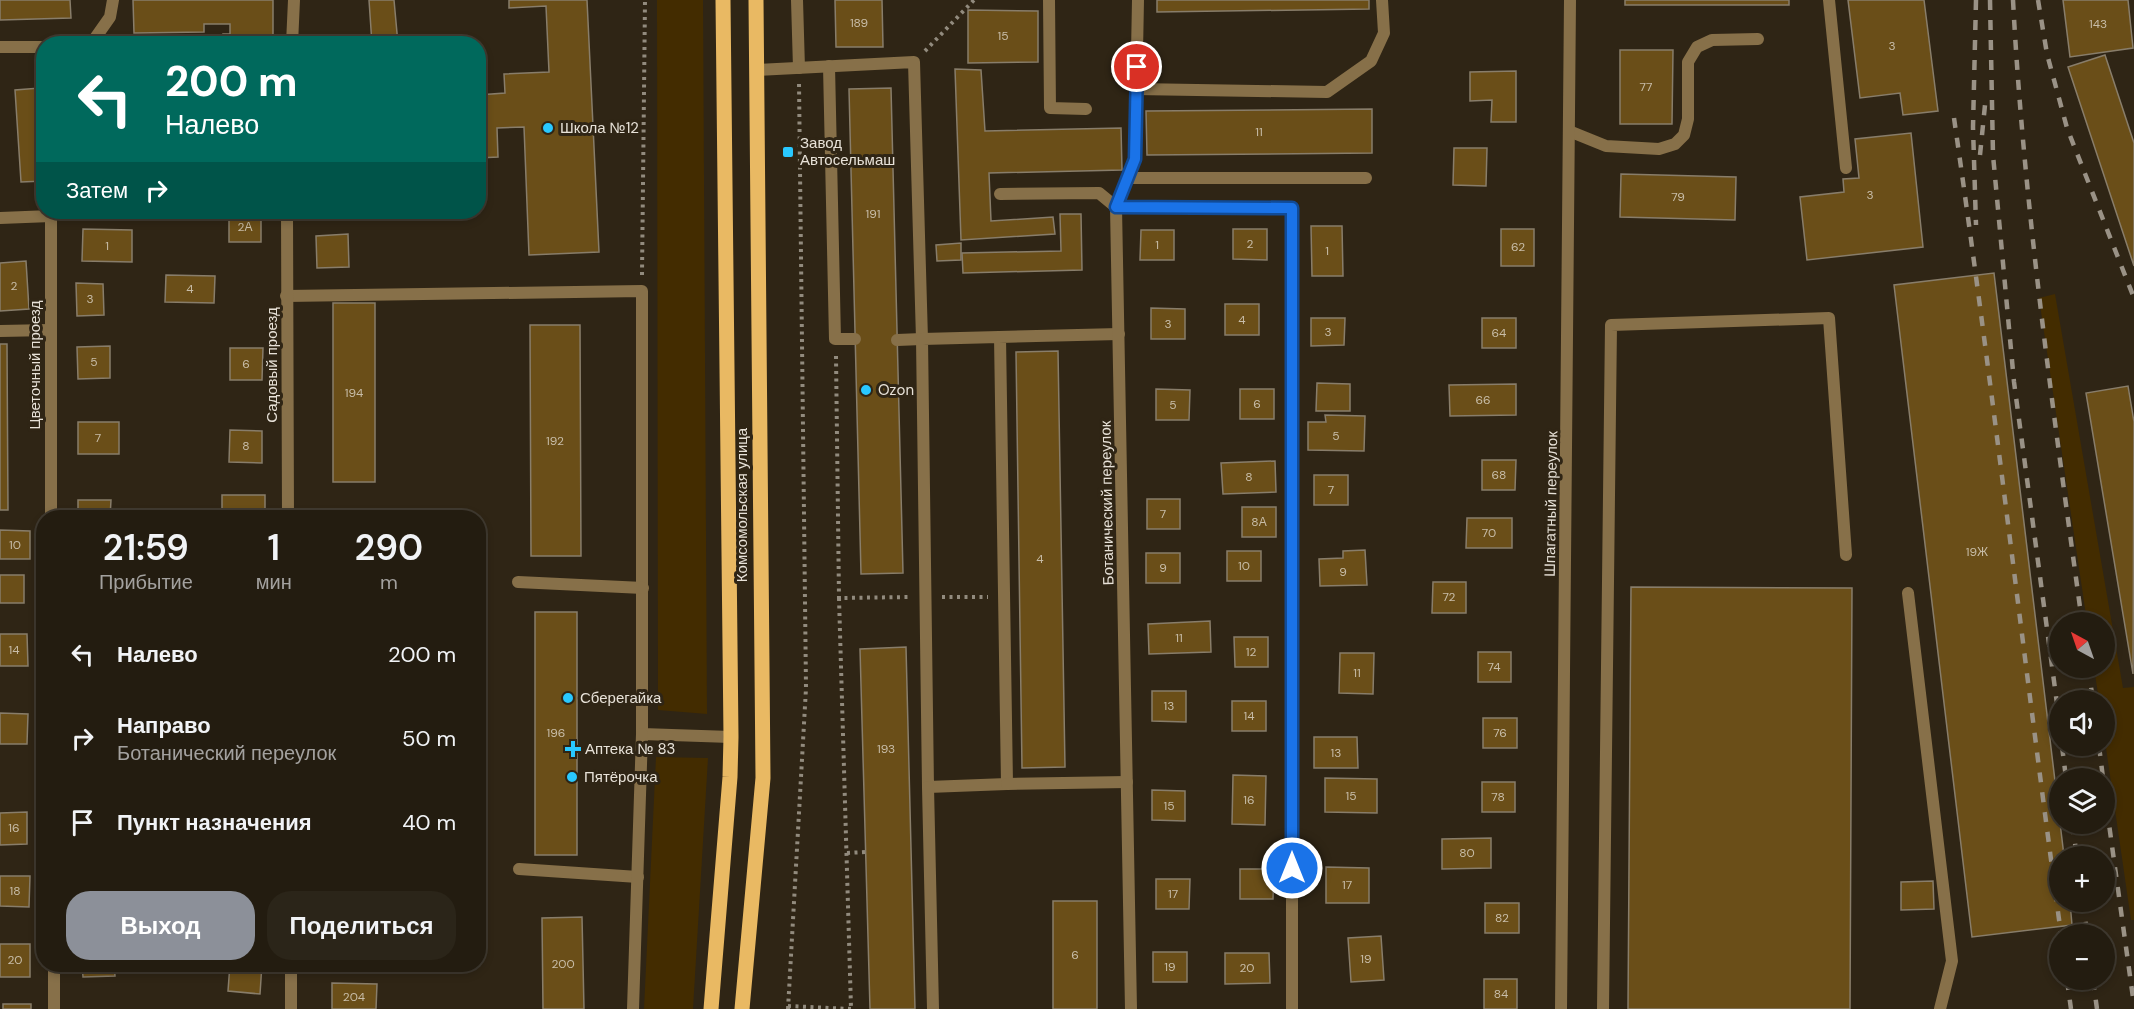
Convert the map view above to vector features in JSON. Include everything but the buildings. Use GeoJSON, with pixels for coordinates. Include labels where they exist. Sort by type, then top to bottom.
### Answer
{"type":"FeatureCollection","features":[{"type":"Feature","properties":{"kind":"main road","name":"Комсомольская улица"},"geometry":{"type":"LineString","coordinates":[[711,1009],[730,777],[731,737],[723,0]]}},
{"type":"Feature","properties":{"kind":"main road","name":"Комсомольская улица"},"geometry":{"type":"LineString","coordinates":[[742,1009],[763,778],[756,0]]}},
{"type":"Feature","properties":{"kind":"street"},"geometry":{"type":"LineString","coordinates":[[97,36],[110,17],[113,0]]}},
{"type":"Feature","properties":{"kind":"street"},"geometry":{"type":"LineString","coordinates":[[292,36],[294,0]]}},
{"type":"Feature","properties":{"kind":"street"},"geometry":{"type":"LineString","coordinates":[[797,0],[799,68]]}},
{"type":"Feature","properties":{"kind":"street"},"geometry":{"type":"LineString","coordinates":[[1049,0],[1050,108],[1086,109]]}},
{"type":"Feature","properties":{"kind":"street","name":"Ботанический переулок"},"geometry":{"type":"LineString","coordinates":[[1131,1009],[1116,207],[1135,159],[1138,0]]}},
{"type":"Feature","properties":{"kind":"street"},"geometry":{"type":"LineString","coordinates":[[1136,89],[1327,92],[1371,61],[1384,33],[1382,0]]}},
{"type":"Feature","properties":{"kind":"street","name":"Шпагатный переулок"},"geometry":{"type":"LineString","coordinates":[[1561,1009],[1570,0]]}},
{"type":"Feature","properties":{"kind":"street"},"geometry":{"type":"LineString","coordinates":[[1828,0],[1846,168]]}},
{"type":"Feature","properties":{"kind":"street"},"geometry":{"type":"LineString","coordinates":[[1569,131],[1606,146],[1659,149],[1675,144],[1684,135],[1688,118],[1688,62],[1697,47],[1712,40],[1758,39]]}},
{"type":"Feature","properties":{"kind":"street"},"geometry":{"type":"LineString","coordinates":[[0,47],[36,47]]}},
{"type":"Feature","properties":{"kind":"street"},"geometry":{"type":"LineString","coordinates":[[756,70],[914,62],[922,339],[933,1009]]}},
{"type":"Feature","properties":{"kind":"street"},"geometry":{"type":"LineString","coordinates":[[829,66],[836,339],[855,339]]}},
{"type":"Feature","properties":{"kind":"street"},"geometry":{"type":"LineString","coordinates":[[1127,178],[1366,178]]}},
{"type":"Feature","properties":{"kind":"street"},"geometry":{"type":"LineString","coordinates":[[1000,194],[1099,193],[1116,207],[1292,208],[1292,1009]]}},
{"type":"Feature","properties":{"kind":"street"},"geometry":{"type":"LineString","coordinates":[[0,218],[36,215]]}},
{"type":"Feature","properties":{"kind":"street","name":"Цветочный проезд"},"geometry":{"type":"LineString","coordinates":[[51,219],[51,510]]}},
{"type":"Feature","properties":{"kind":"street","name":"Садовый проезд"},"geometry":{"type":"LineString","coordinates":[[287,219],[288,510]]}},
{"type":"Feature","properties":{"kind":"street"},"geometry":{"type":"LineString","coordinates":[[286,296],[642,291],[642,734],[633,1009]]}},
{"type":"Feature","properties":{"kind":"street"},"geometry":{"type":"LineString","coordinates":[[1603,1009],[1611,325],[1829,318],[1846,555]]}},
{"type":"Feature","properties":{"kind":"street"},"geometry":{"type":"LineString","coordinates":[[0,331],[50,330]]}},
{"type":"Feature","properties":{"kind":"street"},"geometry":{"type":"LineString","coordinates":[[897,340],[1119,334]]}},
{"type":"Feature","properties":{"kind":"street"},"geometry":{"type":"LineString","coordinates":[[1000,337],[1007,784]]}},
{"type":"Feature","properties":{"kind":"street"},"geometry":{"type":"LineString","coordinates":[[518,582],[642,588]]}},
{"type":"Feature","properties":{"kind":"street"},"geometry":{"type":"LineString","coordinates":[[1908,593],[1952,961],[1940,1009]]}},
{"type":"Feature","properties":{"kind":"street"},"geometry":{"type":"LineString","coordinates":[[642,734],[731,737]]}},
{"type":"Feature","properties":{"kind":"street"},"geometry":{"type":"LineString","coordinates":[[928,787],[1126,782]]}},
{"type":"Feature","properties":{"kind":"street"},"geometry":{"type":"LineString","coordinates":[[519,869],[638,877]]}},
{"type":"Feature","properties":{"kind":"street"},"geometry":{"type":"LineString","coordinates":[[54,972],[54,1009]]}},
{"type":"Feature","properties":{"kind":"street"},"geometry":{"type":"LineString","coordinates":[[291,972],[291,1009]]}},
{"type":"Feature","properties":{"kind":"path"},"geometry":{"type":"LineString","coordinates":[[642,291],[645,0]]}},
{"type":"Feature","properties":{"kind":"path"},"geometry":{"type":"LineString","coordinates":[[914,62],[974,0]]}},
{"type":"Feature","properties":{"kind":"path"},"geometry":{"type":"LineString","coordinates":[[799,68],[806,688],[788,1007],[851,1008],[839,598],[836,339]]}},
{"type":"Feature","properties":{"kind":"path"},"geometry":{"type":"LineString","coordinates":[[839,598],[1004,597]]}},
{"type":"Feature","properties":{"kind":"path"},"geometry":{"type":"LineString","coordinates":[[847,853],[866,852]]}},
{"type":"Feature","properties":{"kind":"shaded area"},"geometry":{"type":"Polygon","coordinates":[[[657,0],[703,0],[707,714],[658,710],[657,0]]]}},
{"type":"Feature","properties":{"kind":"shaded area"},"geometry":{"type":"Polygon","coordinates":[[[2055,294],[2110,612],[2086,612],[2039,298],[2055,294]]]}},
{"type":"Feature","properties":{"kind":"shaded area"},"geometry":{"type":"Polygon","coordinates":[[[2115,642],[2123,688],[2134,687],[2134,920],[2131,920],[2115,810],[2115,768],[2109,768],[2107,756],[2115,756],[2115,690],[2097,690],[2096,678],[2115,678],[2115,642]]]}},
{"type":"Feature","properties":{"kind":"shaded area"},"geometry":{"type":"Polygon","coordinates":[[[656,757],[708,758],[693,1009],[644,1009],[656,757]]]}},
{"type":"Feature","properties":{"kind":"railway"},"geometry":{"type":"LineString","coordinates":[[1976,0],[1973,127],[1976,225]]}},
{"type":"Feature","properties":{"kind":"railway"},"geometry":{"type":"LineString","coordinates":[[1990,0],[1993,155],[2014,382],[2055,690]]}},
{"type":"Feature","properties":{"kind":"railway"},"geometry":{"type":"LineString","coordinates":[[2013,0],[2032,234],[2081,612]]}},
{"type":"Feature","properties":{"kind":"railway"},"geometry":{"type":"LineString","coordinates":[[2038,0],[2047,54],[2067,128],[2134,298]]}},
{"type":"Feature","properties":{"kind":"railway"},"geometry":{"type":"LineString","coordinates":[[1980,155],[1985,105]]}},
{"type":"Feature","properties":{"kind":"railway"},"geometry":{"type":"LineString","coordinates":[[1954,118],[2060,924]]}},
{"type":"Feature","properties":{"kind":"railway"},"geometry":{"type":"LineString","coordinates":[[2090,678],[2091,690]]}},
{"type":"Feature","properties":{"kind":"railway"},"geometry":{"type":"LineString","coordinates":[[2063,756],[2065,768]]}},
{"type":"Feature","properties":{"kind":"railway"},"geometry":{"type":"LineString","coordinates":[[2100,756],[2102,768]]}},
{"type":"Feature","properties":{"kind":"railway"},"geometry":{"type":"LineString","coordinates":[[2074,834],[2075,846]]}},
{"type":"Feature","properties":{"kind":"railway"},"geometry":{"type":"LineString","coordinates":[[2110,834],[2134,1005]]}},
{"type":"Feature","properties":{"kind":"railway"},"geometry":{"type":"LineString","coordinates":[[2084,912],[2086,924]]}},
{"type":"Feature","properties":{"kind":"railway"},"geometry":{"type":"LineString","coordinates":[[2068,990],[2071,1009]]}},
{"type":"Feature","properties":{"kind":"railway"},"geometry":{"type":"LineString","coordinates":[[2094,990],[2097,1009]]}},
{"type":"Feature","properties":{"kind":"place","name":"Школа №12"},"geometry":{"type":"Point","coordinates":[548,128]}},
{"type":"Feature","properties":{"kind":"place","name":"Завод Автосельмаш"},"geometry":{"type":"Point","coordinates":[788,152]}},
{"type":"Feature","properties":{"kind":"place","name":"Ozon"},"geometry":{"type":"Point","coordinates":[866,390]}},
{"type":"Feature","properties":{"kind":"place","name":"Сберегайка"},"geometry":{"type":"Point","coordinates":[568,698]}},
{"type":"Feature","properties":{"kind":"place","name":"Аптека № 83"},"geometry":{"type":"Point","coordinates":[573,749]}},
{"type":"Feature","properties":{"kind":"place","name":"Пятёрочка"},"geometry":{"type":"Point","coordinates":[572,777]}},
{"type":"Feature","properties":{"kind":"route"},"geometry":{"type":"LineString","coordinates":[[1137,67],[1135,159],[1116,207],[1292,208],[1292,868]]}}]}
